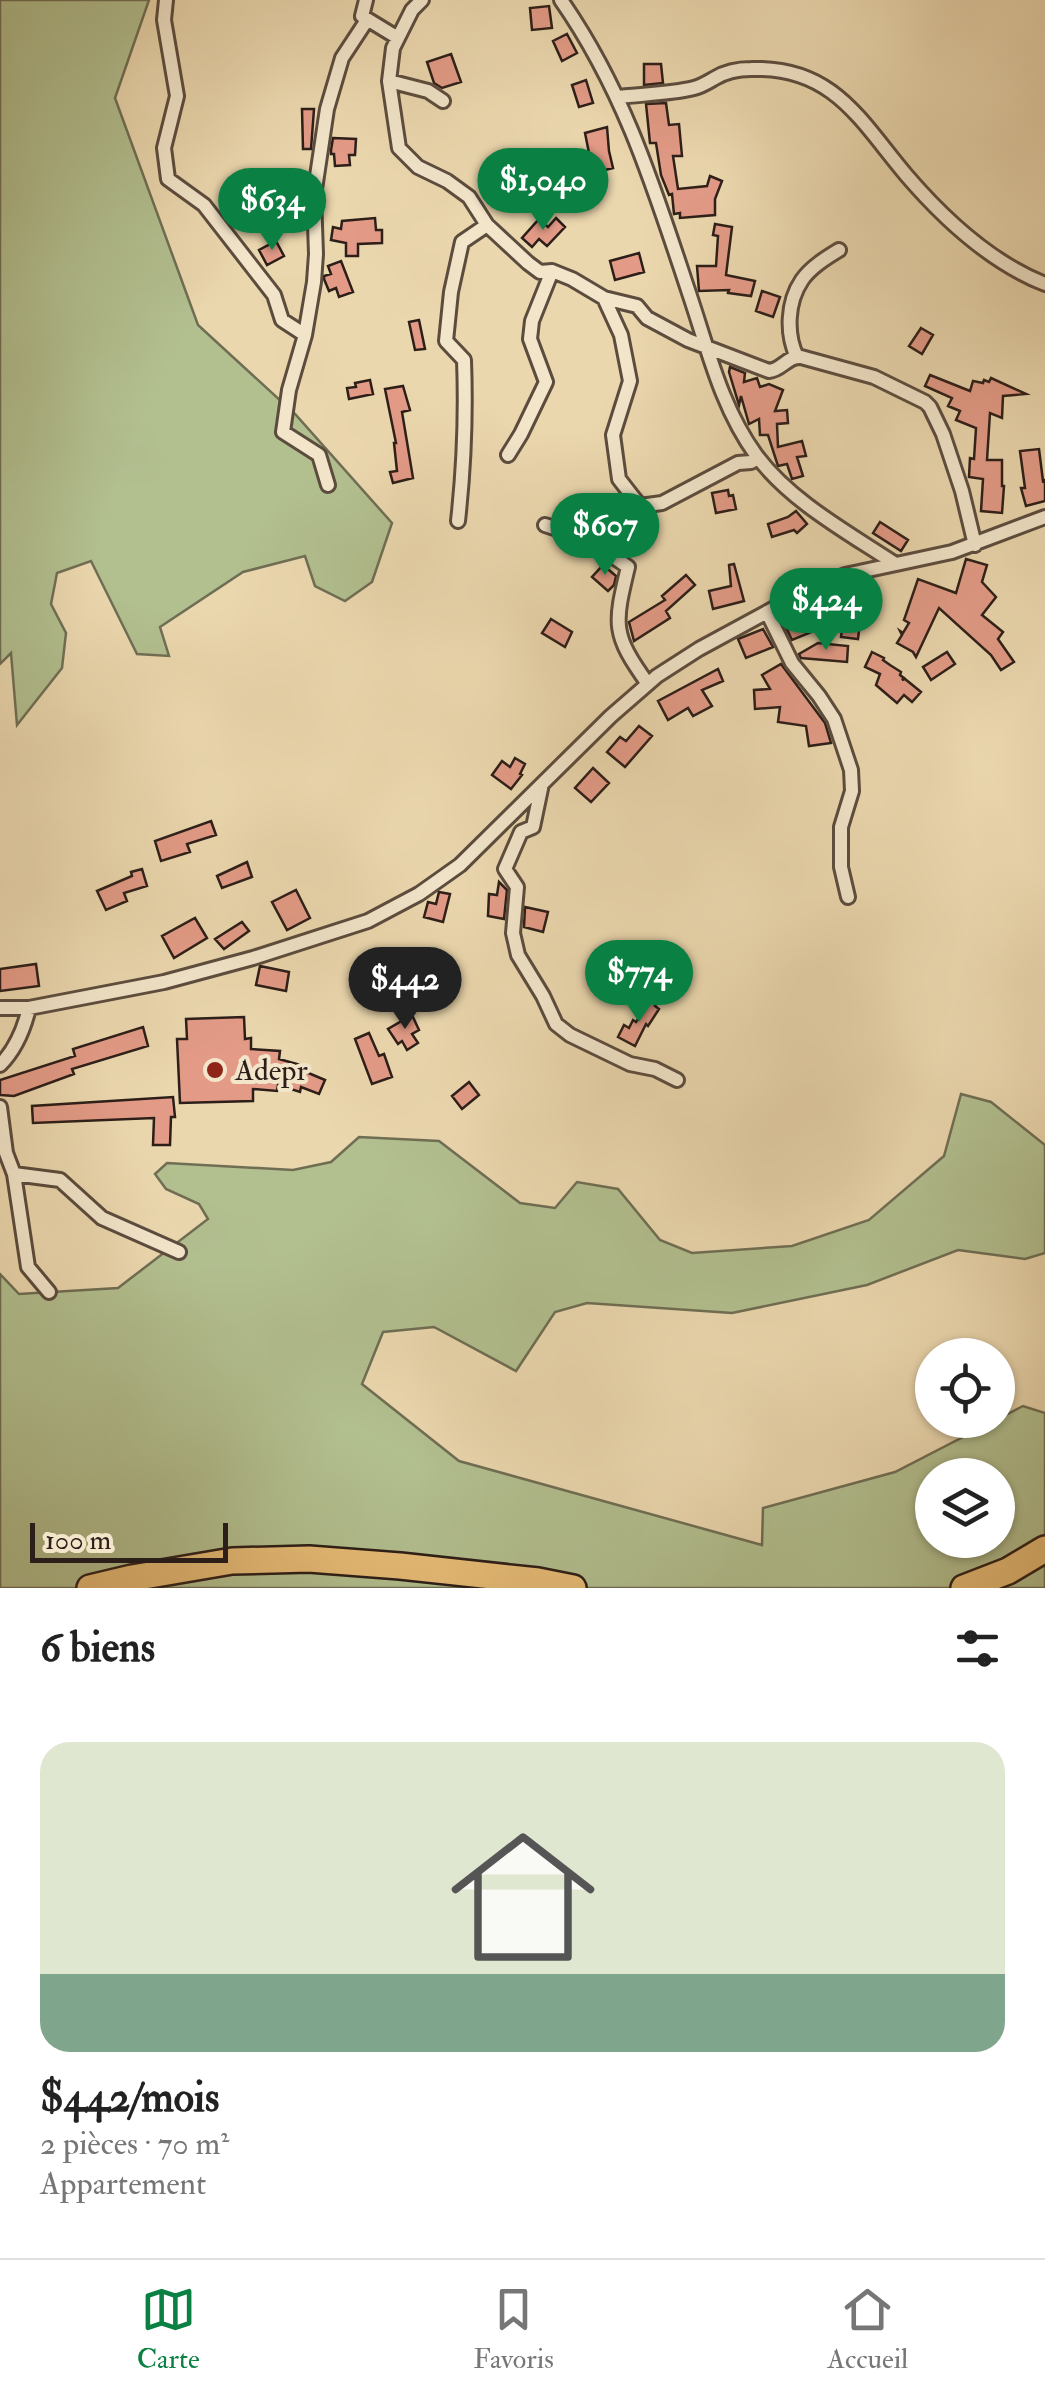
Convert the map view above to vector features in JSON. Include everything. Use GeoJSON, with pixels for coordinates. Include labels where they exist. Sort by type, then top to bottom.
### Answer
{"type":"FeatureCollection","features":[{"type":"Feature","properties":{"kind":"highway"},"geometry":{"type":"LineString","coordinates":[[964,1588],[1008,1571],[1045,1549]]}},
{"type":"Feature","properties":{"kind":"highway"},"geometry":{"type":"LineString","coordinates":[[90,1588],[232,1561],[310,1558],[573,1588]]}},
{"type":"Feature","properties":{"kind":"street"},"geometry":{"type":"LineString","coordinates":[[166,0],[164,20],[177,96],[164,148],[168,179],[204,205],[274,296],[282,320],[305,335]]}},
{"type":"Feature","properties":{"kind":"street"},"geometry":{"type":"LineString","coordinates":[[366,0],[362,16],[398,38]]}},
{"type":"Feature","properties":{"kind":"street"},"geometry":{"type":"LineString","coordinates":[[422,0],[412,10],[393,48],[389,81],[398,148],[418,167],[468,197],[487,225],[540,272],[552,271],[604,298],[636,306],[647,318],[707,348],[769,372],[797,356],[874,377],[930,407],[962,491],[975,545]]}},
{"type":"Feature","properties":{"kind":"street"},"geometry":{"type":"LineString","coordinates":[[561,0],[618,97],[736,425],[758,458],[801,498],[894,563]]}},
{"type":"Feature","properties":{"kind":"street"},"geometry":{"type":"LineString","coordinates":[[328,485],[319,455],[282,432],[288,390],[305,335],[315,268],[314,196],[327,108],[342,58],[367,20]]}},
{"type":"Feature","properties":{"kind":"street"},"geometry":{"type":"LineString","coordinates":[[618,97],[698,88],[729,72],[751,69],[806,76],[830,90],[864,120],[908,178],[952,221],[994,257],[1045,284]]}},
{"type":"Feature","properties":{"kind":"street"},"geometry":{"type":"LineString","coordinates":[[389,81],[428,91],[443,100]]}},
{"type":"Feature","properties":{"kind":"street"},"geometry":{"type":"LineString","coordinates":[[458,520],[464,466],[464,360],[446,342],[462,242],[487,225]]}},
{"type":"Feature","properties":{"kind":"street"},"geometry":{"type":"LineString","coordinates":[[797,356],[790,340],[790,311],[798,288],[810,272],[840,250]]}},
{"type":"Feature","properties":{"kind":"street"},"geometry":{"type":"LineString","coordinates":[[508,455],[546,382],[530,339],[532,321],[552,271]]}},
{"type":"Feature","properties":{"kind":"street"},"geometry":{"type":"LineString","coordinates":[[604,298],[620,335],[630,381],[613,436],[619,479],[640,506],[662,503],[738,463],[758,458]]}},
{"type":"Feature","properties":{"kind":"street"},"geometry":{"type":"LineString","coordinates":[[0,1008],[29,1008],[164,982],[368,921],[419,894],[460,865],[611,716],[648,684],[699,649],[806,591],[845,575],[975,545],[1045,518]]}},
{"type":"Feature","properties":{"kind":"street"},"geometry":{"type":"LineString","coordinates":[[545,524],[588,538],[628,566],[619,634],[648,684]]}},
{"type":"Feature","properties":{"kind":"street"},"geometry":{"type":"LineString","coordinates":[[766,612],[792,663],[834,720],[847,756],[852,792],[842,826],[841,867],[848,897]]}},
{"type":"Feature","properties":{"kind":"street"},"geometry":{"type":"LineString","coordinates":[[542,784],[533,827],[521,832],[506,868],[517,887],[513,933],[518,956],[556,1024],[570,1035],[630,1064],[655,1068],[677,1080]]}},
{"type":"Feature","properties":{"kind":"street"},"geometry":{"type":"LineString","coordinates":[[0,1065],[25,1027],[29,1008]]}},
{"type":"Feature","properties":{"kind":"street"},"geometry":{"type":"LineString","coordinates":[[0,1107],[28,1267],[49,1292]]}},
{"type":"Feature","properties":{"kind":"street"},"geometry":{"type":"LineString","coordinates":[[14,1174],[60,1180],[102,1218],[179,1252]]}},
{"type":"Feature","properties":{"kind":"green space"},"geometry":{"type":"Polygon","coordinates":[[[0,0],[149,0],[115,98],[198,325],[295,414],[392,523],[372,582],[345,601],[315,586],[305,556],[243,572],[160,627],[169,656],[137,654],[91,561],[57,573],[51,604],[66,633],[62,668],[17,725],[11,653],[0,664],[0,0]]]}},
{"type":"Feature","properties":{"kind":"green space"},"geometry":{"type":"Polygon","coordinates":[[[961,1094],[991,1102],[1045,1145],[1045,1253],[1025,1259],[958,1250],[867,1285],[732,1313],[587,1303],[555,1312],[516,1371],[434,1327],[383,1332],[362,1384],[459,1461],[762,1545],[763,1508],[895,1472],[915,1462],[915,1558],[1015,1558],[1015,1458],[922,1458],[961,1438],[1015,1438],[1015,1410],[1023,1406],[1045,1413],[1045,1588],[0,1588],[0,1274],[19,1294],[118,1288],[208,1219],[199,1204],[166,1189],[155,1174],[167,1163],[293,1170],[331,1162],[359,1137],[439,1141],[520,1203],[555,1208],[577,1182],[618,1189],[660,1240],[692,1253],[792,1246],[869,1220],[944,1156],[961,1094]]]}},
{"type":"Feature","properties":{"kind":"building"},"geometry":{"type":"Polygon","coordinates":[[[549,6],[552,28],[532,30],[530,8],[549,6]]]}},
{"type":"Feature","properties":{"kind":"building"},"geometry":{"type":"Polygon","coordinates":[[[567,34],[577,53],[562,61],[553,41],[567,34]]]}},
{"type":"Feature","properties":{"kind":"building"},"geometry":{"type":"Polygon","coordinates":[[[451,54],[461,82],[442,88],[434,83],[427,62],[451,54]]]}},
{"type":"Feature","properties":{"kind":"building"},"geometry":{"type":"Polygon","coordinates":[[[644,64],[661,64],[663,83],[644,85],[644,64]]]}},
{"type":"Feature","properties":{"kind":"building"},"geometry":{"type":"Polygon","coordinates":[[[586,80],[593,103],[579,107],[572,85],[586,80]]]}},
{"type":"Feature","properties":{"kind":"building"},"geometry":{"type":"Polygon","coordinates":[[[666,103],[669,125],[679,124],[682,156],[673,156],[678,189],[707,186],[710,176],[722,181],[715,199],[715,215],[680,218],[680,213],[674,214],[672,194],[669,195],[661,175],[656,143],[650,143],[646,104],[666,103]]]}},
{"type":"Feature","properties":{"kind":"building"},"geometry":{"type":"Polygon","coordinates":[[[302,109],[314,109],[311,149],[303,149],[302,109]]]}},
{"type":"Feature","properties":{"kind":"building"},"geometry":{"type":"Polygon","coordinates":[[[607,127],[613,168],[593,173],[585,133],[607,127]]]}},
{"type":"Feature","properties":{"kind":"building"},"geometry":{"type":"Polygon","coordinates":[[[333,138],[356,139],[355,155],[349,155],[350,165],[335,166],[331,154],[333,138]]]}},
{"type":"Feature","properties":{"kind":"building"},"geometry":{"type":"Polygon","coordinates":[[[271,171],[275,193],[261,198],[256,174],[271,171]]]}},
{"type":"Feature","properties":{"kind":"building"},"geometry":{"type":"Polygon","coordinates":[[[375,218],[376,230],[382,230],[382,243],[358,244],[358,256],[346,256],[346,243],[331,240],[333,227],[341,229],[342,221],[375,218]]]}},
{"type":"Feature","properties":{"kind":"building"},"geometry":{"type":"Polygon","coordinates":[[[556,218],[565,227],[547,246],[539,239],[532,247],[522,238],[539,219],[548,227],[556,218]]]}},
{"type":"Feature","properties":{"kind":"building"},"geometry":{"type":"Polygon","coordinates":[[[715,224],[732,227],[726,275],[755,281],[751,296],[728,293],[729,290],[699,291],[697,266],[716,266],[715,224]]]}},
{"type":"Feature","properties":{"kind":"building"},"geometry":{"type":"Polygon","coordinates":[[[276,241],[284,256],[267,265],[259,250],[276,241]]]}},
{"type":"Feature","properties":{"kind":"building"},"geometry":{"type":"Polygon","coordinates":[[[639,253],[644,272],[615,280],[610,261],[639,253]]]}},
{"type":"Feature","properties":{"kind":"building"},"geometry":{"type":"Polygon","coordinates":[[[341,261],[353,292],[339,297],[336,288],[329,291],[324,276],[331,274],[328,266],[341,261]]]}},
{"type":"Feature","properties":{"kind":"building"},"geometry":{"type":"Polygon","coordinates":[[[762,291],[780,297],[773,317],[756,311],[762,291]]]}},
{"type":"Feature","properties":{"kind":"building"},"geometry":{"type":"Polygon","coordinates":[[[419,320],[425,349],[415,350],[409,322],[419,320]]]}},
{"type":"Feature","properties":{"kind":"building"},"geometry":{"type":"Polygon","coordinates":[[[921,328],[933,335],[922,354],[909,346],[921,328]]]}},
{"type":"Feature","properties":{"kind":"building"},"geometry":{"type":"Polygon","coordinates":[[[730,367],[745,373],[744,382],[757,378],[760,387],[769,384],[783,390],[775,411],[787,410],[788,423],[777,424],[778,447],[802,441],[806,456],[797,457],[803,476],[792,479],[787,464],[778,466],[768,435],[760,435],[759,419],[749,424],[741,396],[739,405],[730,367]]]}},
{"type":"Feature","properties":{"kind":"building"},"geometry":{"type":"Polygon","coordinates":[[[930,375],[970,391],[973,381],[989,382],[991,378],[1026,394],[1003,396],[1002,418],[990,413],[987,460],[1002,460],[1002,513],[981,511],[983,479],[969,477],[976,428],[956,420],[960,411],[948,406],[952,398],[925,386],[930,375]]]}},
{"type":"Feature","properties":{"kind":"building"},"geometry":{"type":"Polygon","coordinates":[[[370,380],[373,394],[349,399],[347,388],[370,380]]]}},
{"type":"Feature","properties":{"kind":"building"},"geometry":{"type":"Polygon","coordinates":[[[403,386],[410,410],[402,412],[413,478],[393,483],[390,472],[397,471],[396,443],[385,389],[403,386]]]}},
{"type":"Feature","properties":{"kind":"building"},"geometry":{"type":"Polygon","coordinates":[[[1039,449],[1045,501],[1026,506],[1021,488],[1025,488],[1020,451],[1039,449]]]}},
{"type":"Feature","properties":{"kind":"building"},"geometry":{"type":"Polygon","coordinates":[[[728,490],[736,509],[716,513],[712,493],[728,490]]]}},
{"type":"Feature","properties":{"kind":"building"},"geometry":{"type":"Polygon","coordinates":[[[796,511],[807,524],[797,533],[794,530],[772,537],[768,524],[796,511]]]}},
{"type":"Feature","properties":{"kind":"building"},"geometry":{"type":"Polygon","coordinates":[[[880,522],[908,540],[901,551],[873,533],[880,522]]]}},
{"type":"Feature","properties":{"kind":"building"},"geometry":{"type":"Polygon","coordinates":[[[966,559],[987,565],[982,582],[996,597],[982,615],[1003,632],[998,639],[1014,662],[1001,670],[991,655],[939,608],[916,657],[897,643],[900,631],[903,633],[909,623],[904,620],[918,579],[956,593],[966,559]]]}},
{"type":"Feature","properties":{"kind":"building"},"geometry":{"type":"Polygon","coordinates":[[[734,564],[744,601],[713,609],[709,591],[731,586],[729,565],[734,564]]]}},
{"type":"Feature","properties":{"kind":"building"},"geometry":{"type":"Polygon","coordinates":[[[603,565],[616,576],[608,591],[592,577],[603,565]]]}},
{"type":"Feature","properties":{"kind":"building"},"geometry":{"type":"Polygon","coordinates":[[[686,575],[695,585],[666,611],[670,618],[634,641],[629,622],[665,600],[662,596],[686,575]]]}},
{"type":"Feature","properties":{"kind":"building"},"geometry":{"type":"Polygon","coordinates":[[[831,600],[862,604],[858,639],[841,637],[843,622],[818,618],[819,629],[792,640],[783,615],[792,610],[829,611],[831,600]]]}},
{"type":"Feature","properties":{"kind":"building"},"geometry":{"type":"Polygon","coordinates":[[[551,619],[572,632],[565,647],[542,633],[551,619]]]}},
{"type":"Feature","properties":{"kind":"building"},"geometry":{"type":"Polygon","coordinates":[[[763,629],[773,647],[746,658],[738,639],[763,629]]]}},
{"type":"Feature","properties":{"kind":"building"},"geometry":{"type":"Polygon","coordinates":[[[818,643],[848,646],[847,662],[801,658],[799,654],[818,643]]]}},
{"type":"Feature","properties":{"kind":"building"},"geometry":{"type":"Polygon","coordinates":[[[872,652],[921,692],[912,702],[904,695],[897,703],[876,685],[880,674],[865,667],[872,652]]]}},
{"type":"Feature","properties":{"kind":"building"},"geometry":{"type":"Polygon","coordinates":[[[947,652],[955,664],[931,680],[923,667],[947,652]]]}},
{"type":"Feature","properties":{"kind":"building"},"geometry":{"type":"Polygon","coordinates":[[[781,664],[825,723],[831,743],[809,746],[806,726],[778,722],[780,707],[755,709],[754,690],[770,689],[762,675],[781,664]]]}},
{"type":"Feature","properties":{"kind":"building"},"geometry":{"type":"Polygon","coordinates":[[[718,669],[723,681],[702,690],[712,706],[693,716],[688,708],[668,720],[658,701],[718,669]]]}},
{"type":"Feature","properties":{"kind":"building"},"geometry":{"type":"Polygon","coordinates":[[[639,726],[652,736],[625,767],[607,752],[620,737],[626,741],[639,726]]]}},
{"type":"Feature","properties":{"kind":"building"},"geometry":{"type":"Polygon","coordinates":[[[515,758],[525,764],[511,789],[492,775],[502,761],[510,767],[515,758]]]}},
{"type":"Feature","properties":{"kind":"building"},"geometry":{"type":"Polygon","coordinates":[[[593,768],[609,783],[591,802],[575,788],[593,768]]]}},
{"type":"Feature","properties":{"kind":"building"},"geometry":{"type":"Polygon","coordinates":[[[211,821],[216,835],[187,844],[190,852],[161,861],[155,841],[211,821]]]}},
{"type":"Feature","properties":{"kind":"building"},"geometry":{"type":"Polygon","coordinates":[[[247,862],[252,877],[222,888],[217,876],[247,862]]]}},
{"type":"Feature","properties":{"kind":"building"},"geometry":{"type":"Polygon","coordinates":[[[142,869],[147,886],[124,893],[127,901],[106,910],[97,891],[142,869]]]}},
{"type":"Feature","properties":{"kind":"building"},"geometry":{"type":"Polygon","coordinates":[[[499,882],[507,890],[504,919],[488,916],[489,894],[497,895],[499,882]]]}},
{"type":"Feature","properties":{"kind":"building"},"geometry":{"type":"Polygon","coordinates":[[[296,890],[310,918],[287,930],[272,902],[296,890]]]}},
{"type":"Feature","properties":{"kind":"building"},"geometry":{"type":"Polygon","coordinates":[[[439,892],[450,894],[443,922],[424,917],[428,902],[436,904],[439,892]]]}},
{"type":"Feature","properties":{"kind":"building"},"geometry":{"type":"Polygon","coordinates":[[[525,907],[548,912],[543,932],[524,927],[525,907]]]}},
{"type":"Feature","properties":{"kind":"building"},"geometry":{"type":"Polygon","coordinates":[[[195,918],[207,938],[174,958],[162,936],[195,918]]]}},
{"type":"Feature","properties":{"kind":"building"},"geometry":{"type":"Polygon","coordinates":[[[242,922],[249,931],[224,949],[215,939],[242,922]]]}},
{"type":"Feature","properties":{"kind":"building"},"geometry":{"type":"Polygon","coordinates":[[[36,964],[39,986],[0,991],[0,969],[36,964]]]}},
{"type":"Feature","properties":{"kind":"building"},"geometry":{"type":"Polygon","coordinates":[[[260,966],[289,972],[286,991],[256,985],[260,966]]]}},
{"type":"Feature","properties":{"kind":"building"},"geometry":{"type":"Polygon","coordinates":[[[651,1000],[659,1009],[635,1046],[618,1037],[624,1025],[629,1028],[633,1020],[636,1022],[651,1000]]]}},
{"type":"Feature","properties":{"kind":"building"},"geometry":{"type":"Polygon","coordinates":[[[412,1015],[419,1030],[412,1034],[418,1043],[407,1050],[388,1029],[412,1015]]]}},
{"type":"Feature","properties":{"kind":"building","name":"Adepr"},"geometry":{"type":"Polygon","coordinates":[[[244,1017],[245,1039],[251,1038],[251,1049],[280,1051],[279,1059],[308,1067],[306,1072],[325,1080],[319,1094],[278,1085],[277,1091],[253,1089],[253,1101],[180,1103],[177,1039],[187,1039],[186,1019],[244,1017]]]}},
{"type":"Feature","properties":{"kind":"building"},"geometry":{"type":"Polygon","coordinates":[[[143,1027],[148,1046],[72,1069],[74,1074],[14,1096],[0,1095],[0,1080],[75,1056],[73,1049],[143,1027]]]}},
{"type":"Feature","properties":{"kind":"building"},"geometry":{"type":"Polygon","coordinates":[[[369,1033],[379,1056],[384,1054],[392,1077],[372,1084],[355,1039],[369,1033]]]}},
{"type":"Feature","properties":{"kind":"building"},"geometry":{"type":"Polygon","coordinates":[[[469,1082],[479,1095],[462,1109],[452,1096],[469,1082]]]}},
{"type":"Feature","properties":{"kind":"building"},"geometry":{"type":"Polygon","coordinates":[[[173,1097],[175,1117],[171,1117],[170,1145],[153,1145],[154,1118],[33,1123],[32,1106],[173,1097]]]}},
{"type":"Feature","properties":{"kind":"place","name":"Adepr"},"geometry":{"type":"Point","coordinates":[215,1070]}}]}
